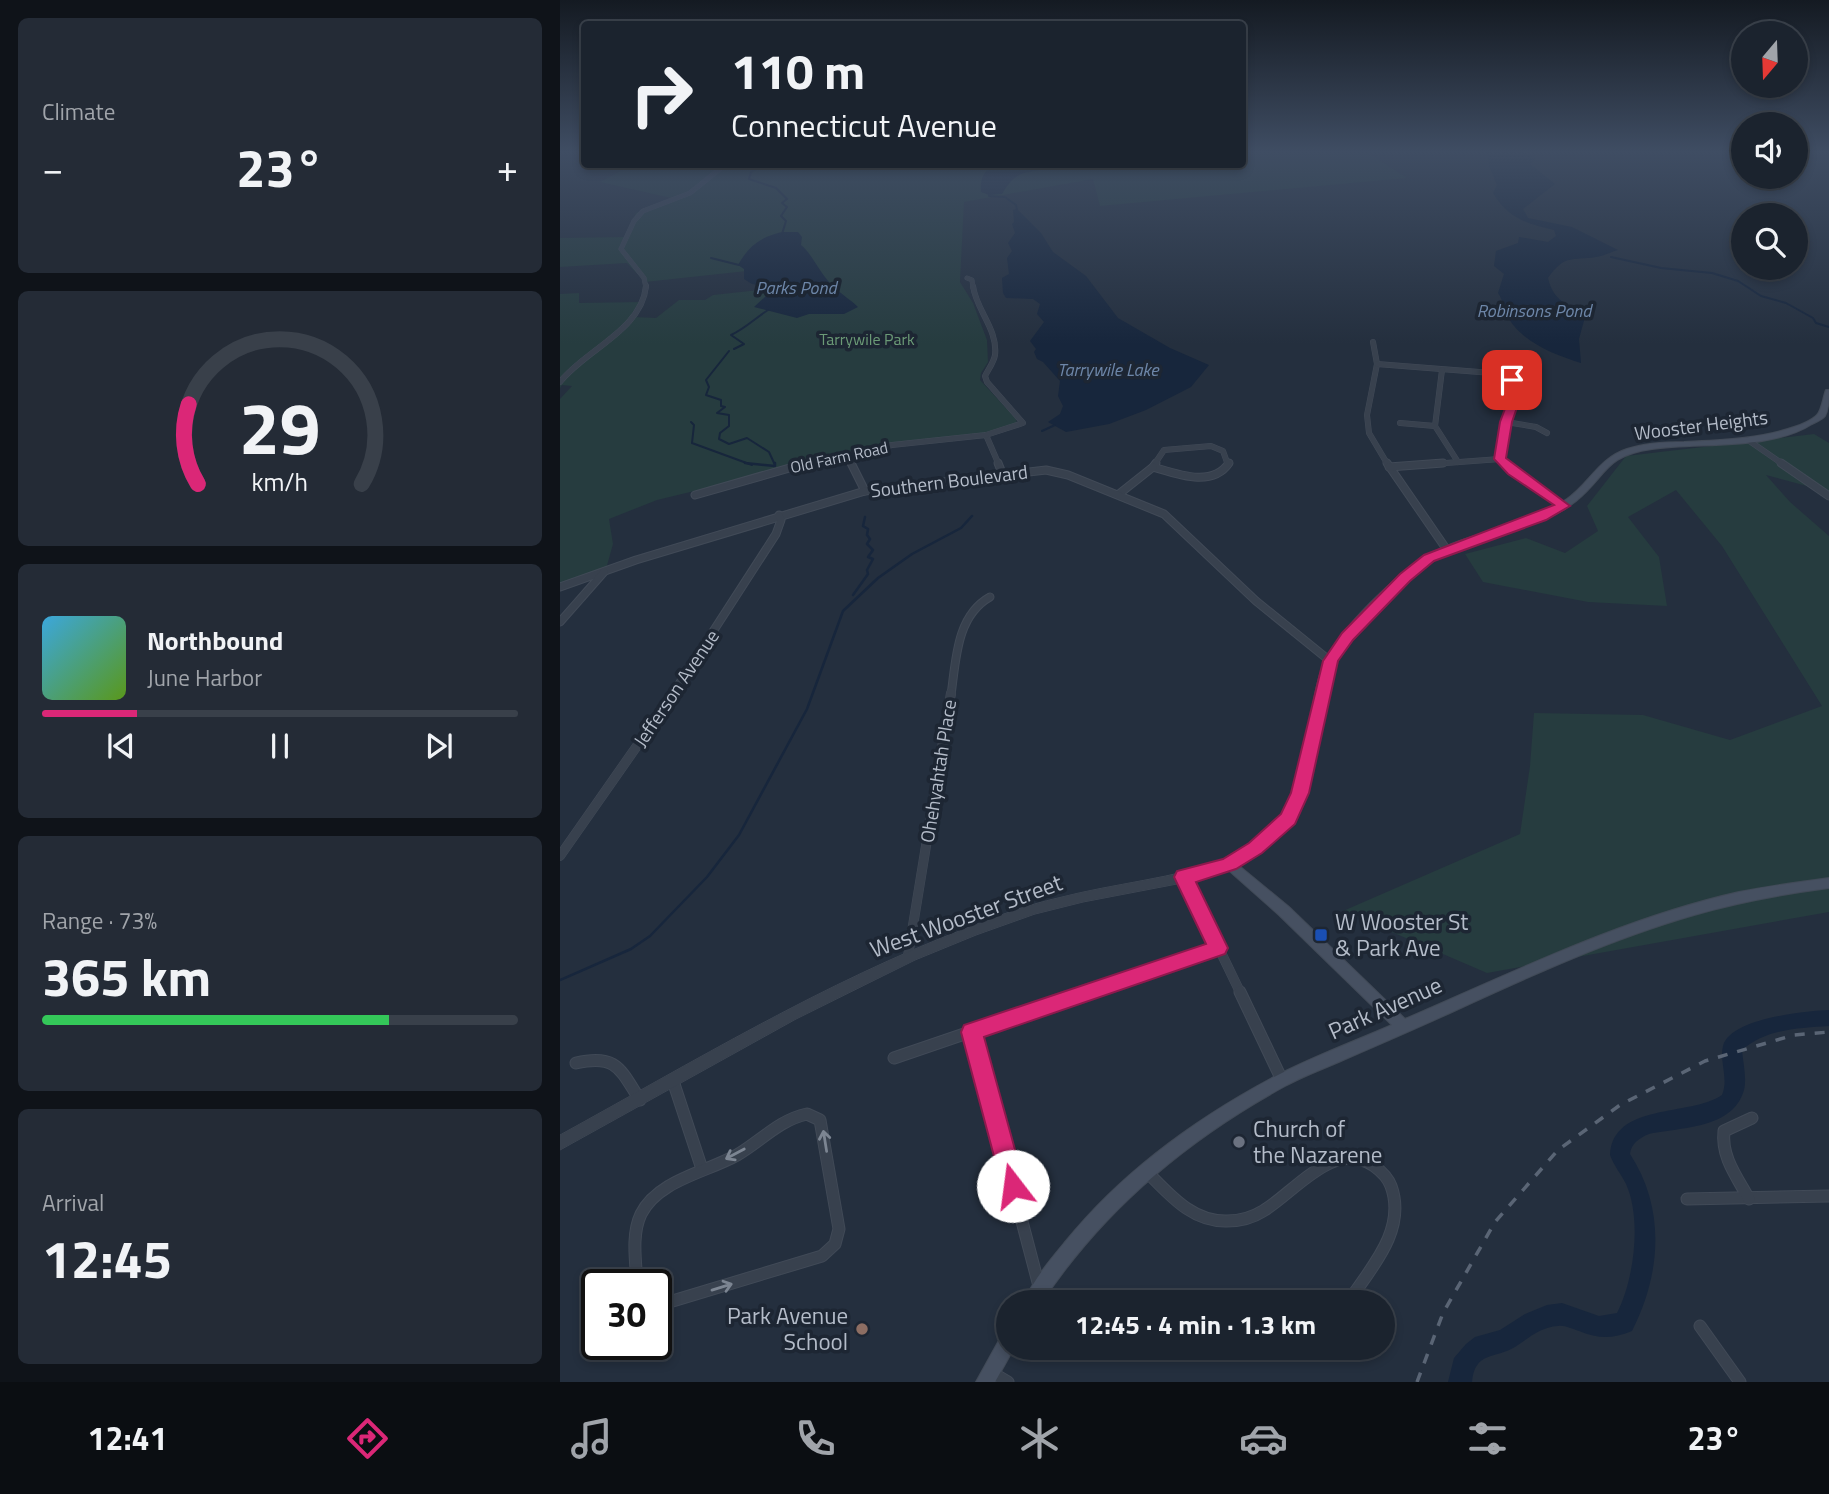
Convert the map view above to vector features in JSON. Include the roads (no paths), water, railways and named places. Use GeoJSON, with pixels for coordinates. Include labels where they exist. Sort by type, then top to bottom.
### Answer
{"type":"FeatureCollection","features":[{"type":"Feature","properties":{"kind":"main road","name":"Wooster Heights"},"geometry":{"type":"LineString","coordinates":[[1229,864],[1274,834],[1296,806],[1330,661],[1348,637],[1405,578],[1429,558],[1563,506],[1585,491],[1606,461],[1616,454],[1664,445],[1748,440],[1815,421],[1826,408],[1828,394]]}},
{"type":"Feature","properties":{"kind":"main road"},"geometry":{"type":"LineString","coordinates":[[1229,864],[1284,911],[1403,1027]]}},
{"type":"Feature","properties":{"kind":"main road","name":"Park Avenue"},"geometry":{"type":"LineString","coordinates":[[1040,1290],[1073,1245],[1147,1172],[1230,1110],[1282,1080],[1585,946],[1635,927],[1774,891],[1829,883]]}},
{"type":"Feature","properties":{"kind":"main road"},"geometry":{"type":"LineString","coordinates":[[988,1377],[997,1360]]}},
{"type":"Feature","properties":{"kind":"street"},"geometry":{"type":"LineString","coordinates":[[560,382],[579,360],[624,326],[642,304],[646,292],[644,278],[624,257],[621,249],[639,215]]}},
{"type":"Feature","properties":{"kind":"street","name":"Old Farm Road"},"geometry":{"type":"LineString","coordinates":[[695,495],[809,461],[846,453],[986,435],[1023,423],[987,382],[985,376],[995,356],[990,327],[985,312],[975,301],[972,280],[967,278]]}},
{"type":"Feature","properties":{"kind":"street"},"geometry":{"type":"LineString","coordinates":[[1373,342],[1377,364],[1366,423],[1388,467],[1447,550]]}},
{"type":"Feature","properties":{"kind":"street"},"geometry":{"type":"LineString","coordinates":[[1377,364],[1492,373],[1512,380],[1517,390],[1506,422],[1500,459]]}},
{"type":"Feature","properties":{"kind":"street"},"geometry":{"type":"LineString","coordinates":[[1442,370],[1435,426],[1458,462]]}},
{"type":"Feature","properties":{"kind":"street"},"geometry":{"type":"LineString","coordinates":[[1506,422],[1536,427],[1547,433]]}},
{"type":"Feature","properties":{"kind":"street"},"geometry":{"type":"LineString","coordinates":[[1400,423],[1435,426]]}},
{"type":"Feature","properties":{"kind":"street"},"geometry":{"type":"LineString","coordinates":[[986,435],[1002,473]]}},
{"type":"Feature","properties":{"kind":"street"},"geometry":{"type":"LineString","coordinates":[[1748,440],[1829,496]]}},
{"type":"Feature","properties":{"kind":"street"},"geometry":{"type":"LineString","coordinates":[[1119,494],[1153,467],[1158,456],[1172,447],[1219,447],[1228,458],[1225,470],[1208,477],[1182,475],[1153,467]]}},
{"type":"Feature","properties":{"kind":"street"},"geometry":{"type":"LineString","coordinates":[[846,453],[865,491]]}},
{"type":"Feature","properties":{"kind":"street"},"geometry":{"type":"LineString","coordinates":[[1388,467],[1500,459],[1563,506]]}},
{"type":"Feature","properties":{"kind":"street","name":"Southern Boulevard"},"geometry":{"type":"LineString","coordinates":[[560,587],[606,570],[865,491],[1032,470],[1058,472],[1151,507],[1176,522],[1256,601],[1330,661]]}},
{"type":"Feature","properties":{"kind":"street","name":"Jefferson Avenue"},"geometry":{"type":"LineString","coordinates":[[560,856],[692,667],[776,534],[781,520],[779,516]]}},
{"type":"Feature","properties":{"kind":"street"},"geometry":{"type":"LineString","coordinates":[[560,622],[606,570]]}},
{"type":"Feature","properties":{"kind":"street","name":"Ohehyahtah Place"},"geometry":{"type":"LineString","coordinates":[[908,956],[958,643],[968,618],[982,601],[990,597]]}},
{"type":"Feature","properties":{"kind":"street","name":"West Wooster Street"},"geometry":{"type":"LineString","coordinates":[[560,1143],[851,982],[908,956],[1034,909],[1086,895],[1208,872],[1229,864]]}},
{"type":"Feature","properties":{"kind":"street"},"geometry":{"type":"LineString","coordinates":[[1184,877],[1282,1080]]}},
{"type":"Feature","properties":{"kind":"street"},"geometry":{"type":"LineString","coordinates":[[894,1058],[1218,948]]}},
{"type":"Feature","properties":{"kind":"street"},"geometry":{"type":"LineString","coordinates":[[972,1032],[1035,1290]]}},
{"type":"Feature","properties":{"kind":"street"},"geometry":{"type":"LineString","coordinates":[[576,1063],[596,1057],[609,1059],[615,1063],[639,1100]]}},
{"type":"Feature","properties":{"kind":"street"},"geometry":{"type":"LineString","coordinates":[[673,1081],[702,1169]]}},
{"type":"Feature","properties":{"kind":"street"},"geometry":{"type":"LineString","coordinates":[[637,1269],[637,1223],[642,1211],[653,1198],[702,1169],[734,1156],[795,1117],[807,1114],[817,1116],[822,1122],[839,1229],[835,1244],[822,1256],[672,1301]]}},
{"type":"Feature","properties":{"kind":"street"},"geometry":{"type":"LineString","coordinates":[[1749,1199],[1723,1150],[1721,1140],[1724,1131],[1752,1118]]}},
{"type":"Feature","properties":{"kind":"street"},"geometry":{"type":"LineString","coordinates":[[1147,1172],[1185,1208],[1200,1218],[1220,1221],[1244,1220],[1262,1212],[1342,1157],[1359,1158],[1374,1166],[1388,1180],[1396,1198],[1397,1217],[1390,1236],[1356,1290]]}},
{"type":"Feature","properties":{"kind":"street"},"geometry":{"type":"LineString","coordinates":[[1686,1199],[1829,1196]]}},
{"type":"Feature","properties":{"kind":"street"},"geometry":{"type":"LineString","coordinates":[[1700,1326],[1740,1382]]}},
{"type":"Feature","properties":{"kind":"street"},"geometry":{"type":"LineString","coordinates":[[988,1377],[1008,1382]]}},
{"type":"Feature","properties":{"kind":"water","name":"Tarrywile Lake"},"geometry":{"type":"Polygon","coordinates":[[[1013,215],[1023,215],[1041,233],[1053,252],[1086,276],[1118,318],[1170,348],[1209,365],[1191,387],[1146,410],[1109,424],[1066,432],[1048,422],[1060,414],[1063,406],[1058,396],[1060,381],[1037,359],[1034,352],[1036,349],[1030,341],[1044,322],[1037,314],[1040,304],[1033,299],[1006,298],[1003,293],[1002,278],[1009,274],[1007,258],[1012,251],[1008,243],[1015,233],[1012,224],[1013,215]]]}},
{"type":"Feature","properties":{"kind":"water","name":"Robinsons Pond"},"geometry":{"type":"Polygon","coordinates":[[[1514,215],[1527,215],[1572,227],[1618,250],[1564,262],[1548,278],[1554,293],[1585,317],[1579,339],[1581,363],[1551,352],[1532,341],[1515,327],[1507,316],[1498,293],[1504,274],[1494,266],[1496,251],[1518,243],[1519,237],[1548,242],[1556,236],[1554,230],[1514,215]]]}},
{"type":"Feature","properties":{"kind":"water","name":"Parks Pond"},"geometry":{"type":"Polygon","coordinates":[[[782,232],[798,232],[802,237],[801,245],[828,281],[858,307],[844,314],[809,314],[797,318],[754,307],[768,291],[765,286],[752,284],[744,279],[744,269],[738,265],[756,244],[782,232]]]}},
{"type":"Feature","properties":{"kind":"waterway"},"geometry":{"type":"LineString","coordinates":[[781,215],[786,221],[782,234]]}},
{"type":"Feature","properties":{"kind":"waterway"},"geometry":{"type":"LineString","coordinates":[[1611,257],[1661,268],[1712,273],[1738,281],[1761,296],[1786,303],[1813,318],[1816,323],[1829,327]]}},
{"type":"Feature","properties":{"kind":"waterway"},"geometry":{"type":"LineString","coordinates":[[711,258],[739,265]]}},
{"type":"Feature","properties":{"kind":"waterway"},"geometry":{"type":"LineString","coordinates":[[734,349],[744,344],[731,335],[768,310]]}},
{"type":"Feature","properties":{"kind":"waterway"},"geometry":{"type":"LineString","coordinates":[[729,351],[706,380],[709,387],[706,395],[721,400],[721,406],[725,407],[717,413],[729,415],[729,426],[720,433],[719,439],[729,444],[747,438],[769,452],[775,465]]}},
{"type":"Feature","properties":{"kind":"waterway"},"geometry":{"type":"LineString","coordinates":[[691,422],[694,425],[692,443],[747,463]]}},
{"type":"Feature","properties":{"kind":"waterway"},"geometry":{"type":"LineString","coordinates":[[1042,431],[1055,425]]}},
{"type":"Feature","properties":{"kind":"waterway"},"geometry":{"type":"LineString","coordinates":[[747,463],[775,465]]}},
{"type":"Feature","properties":{"kind":"waterway"},"geometry":{"type":"LineString","coordinates":[[747,463],[752,465]]}},
{"type":"Feature","properties":{"kind":"waterway"},"geometry":{"type":"LineString","coordinates":[[560,980],[631,949],[650,936],[707,877],[739,835],[807,709],[843,611],[878,578],[912,554],[961,528],[972,516]]}},
{"type":"Feature","properties":{"kind":"waterway"},"geometry":{"type":"LineString","coordinates":[[853,595],[868,574],[867,570],[873,559],[868,557],[873,550],[867,544],[870,539],[867,535],[868,529],[863,526],[865,517]]}},
{"type":"Feature","properties":{"kind":"waterway"},"geometry":{"type":"LineString","coordinates":[[1460,1382],[1462,1366],[1483,1345],[1505,1340],[1525,1325],[1547,1316],[1562,1314],[1599,1327],[1624,1323],[1640,1281],[1645,1234],[1636,1184],[1620,1155],[1624,1140],[1634,1131],[1648,1125],[1702,1115],[1729,1101],[1735,1084],[1732,1047],[1752,1032],[1778,1024],[1829,1018]]}},
{"type":"Feature","properties":{"kind":"railway"},"geometry":{"type":"LineString","coordinates":[[1417,1382],[1443,1313],[1495,1222],[1558,1150],[1620,1105],[1705,1061],[1794,1035],[1829,1032]]}},
{"type":"Feature","properties":{"kind":"place","name":"W Wooster St & Park Ave"},"geometry":{"type":"Point","coordinates":[1321,935]}},
{"type":"Feature","properties":{"kind":"place","name":"Church of the Nazarene"},"geometry":{"type":"Point","coordinates":[1239,1142]}},
{"type":"Feature","properties":{"kind":"place","name":"Park Avenue School"},"geometry":{"type":"Point","coordinates":[862,1329]}},
{"type":"Feature","properties":{"kind":"park label","name":"Tarrywile Park"},"geometry":{"type":"Point","coordinates":[867,339]}}]}
